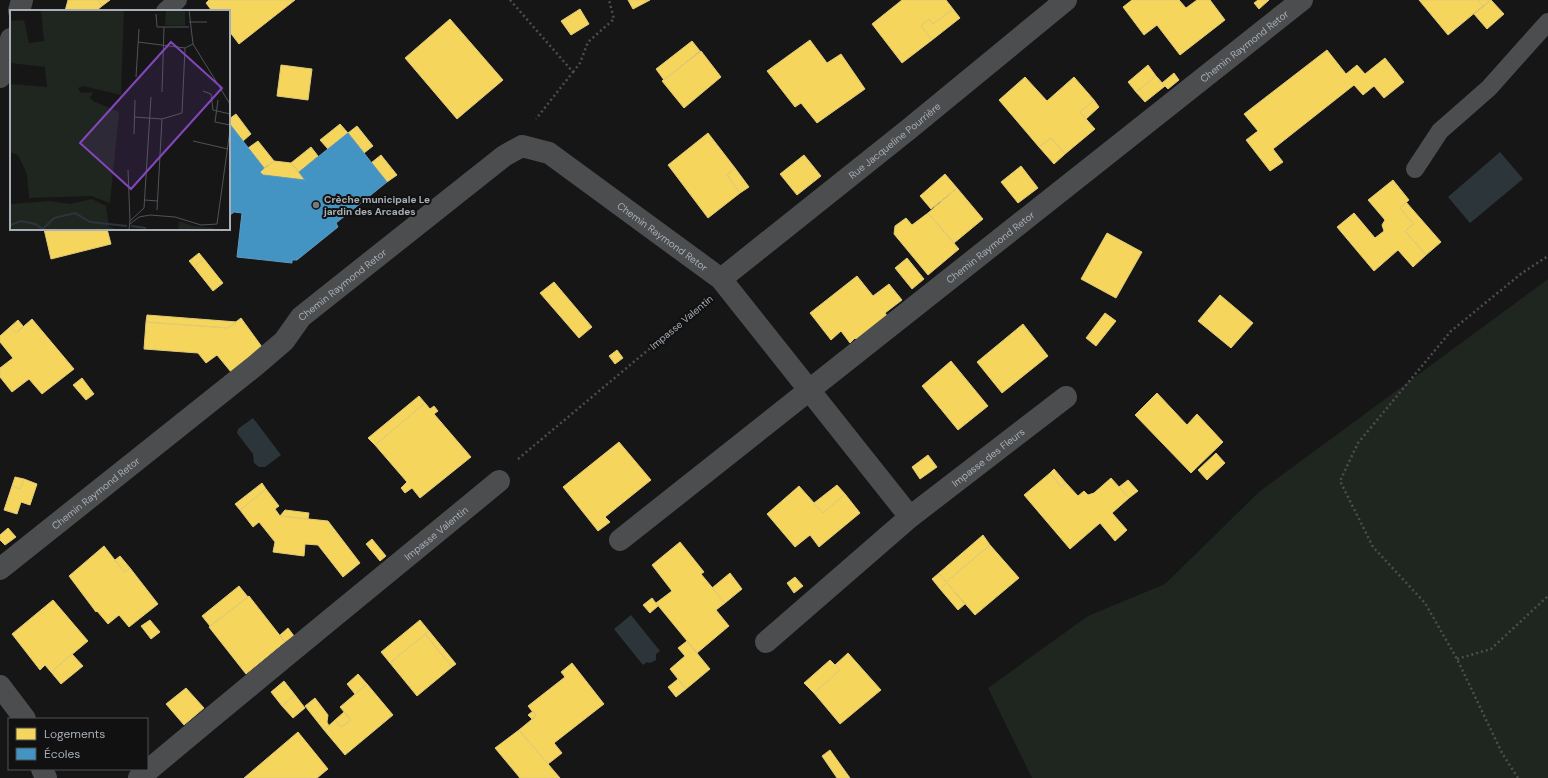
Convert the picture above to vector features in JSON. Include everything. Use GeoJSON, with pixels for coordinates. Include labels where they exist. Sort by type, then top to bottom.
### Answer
{"type":"FeatureCollection","features":[{"type":"Feature","properties":{"kind":"street"},"geometry":{"type":"LineString","coordinates":[[19,10],[22,0]]}},
{"type":"Feature","properties":{"kind":"street","name":"Rue Jacqueline Pourrière"},"geometry":{"type":"LineString","coordinates":[[721,279],[909,129],[1066,0]]}},
{"type":"Feature","properties":{"kind":"street","name":"Chemin Raymond Retor"},"geometry":{"type":"LineString","coordinates":[[0,569],[256,366],[284,342],[301,317],[504,156],[522,146],[550,153],[721,279],[810,390],[1302,0]]}},
{"type":"Feature","properties":{"kind":"street"},"geometry":{"type":"LineString","coordinates":[[0,77],[10,42]]}},
{"type":"Feature","properties":{"kind":"street"},"geometry":{"type":"LineString","coordinates":[[620,540],[810,390],[910,517]]}},
{"type":"Feature","properties":{"kind":"street","name":"Impasse des Fleurs"},"geometry":{"type":"LineString","coordinates":[[766,642],[910,517],[1066,397]]}},
{"type":"Feature","properties":{"kind":"street","name":"Impasse Valentin"},"geometry":{"type":"LineString","coordinates":[[139,778],[499,480]]}},
{"type":"Feature","properties":{"kind":"street"},"geometry":{"type":"LineString","coordinates":[[0,686],[24,718]]}},
{"type":"Feature","properties":{"kind":"lane"},"geometry":{"type":"LineString","coordinates":[[166,10],[178,0]]}},
{"type":"Feature","properties":{"kind":"lane"},"geometry":{"type":"LineString","coordinates":[[1415,169],[1440,131],[1489,88],[1548,22]]}},
{"type":"Feature","properties":{"kind":"path"},"geometry":{"type":"LineString","coordinates":[[510,0],[573,72]]}},
{"type":"Feature","properties":{"kind":"path"},"geometry":{"type":"LineString","coordinates":[[522,146],[538,116],[580,63],[588,42],[614,19],[609,0]]}},
{"type":"Feature","properties":{"kind":"path"},"geometry":{"type":"LineString","coordinates":[[1518,778],[1502,753],[1457,658],[1425,603],[1373,547],[1340,481],[1358,443],[1451,331],[1522,273],[1548,256]]}},
{"type":"Feature","properties":{"kind":"path","name":"Impasse Valentin"},"geometry":{"type":"LineString","coordinates":[[499,480],[509,466],[715,294],[721,279]]}},
{"type":"Feature","properties":{"kind":"path"},"geometry":{"type":"LineString","coordinates":[[1457,658],[1491,649],[1548,596]]}},
{"type":"Feature","properties":{"kind":"shaded area"},"geometry":{"type":"Polygon","coordinates":[[[1500,152],[1523,179],[1470,223],[1448,197],[1500,152]]]}},
{"type":"Feature","properties":{"kind":"shaded area"},"geometry":{"type":"Polygon","coordinates":[[[1548,279],[1548,778],[1032,778],[988,688],[1088,616],[1165,584],[1260,491],[1548,279]]]}},
{"type":"Feature","properties":{"kind":"shaded area"},"geometry":{"type":"Polygon","coordinates":[[[253,418],[281,455],[265,467],[259,467],[254,463],[253,454],[237,433],[238,429],[253,418]]]}},
{"type":"Feature","properties":{"kind":"shaded area"},"geometry":{"type":"Polygon","coordinates":[[[631,615],[660,651],[656,654],[656,660],[650,663],[647,662],[643,665],[614,629],[631,615]]]}},
{"type":"Feature","properties":{"kind":"building: Logements"},"geometry":{"type":"Polygon","coordinates":[[[68,0],[98,0],[102,6],[97,10],[65,10],[68,0]]]}},
{"type":"Feature","properties":{"kind":"building: Logements"},"geometry":{"type":"Polygon","coordinates":[[[98,0],[110,0],[102,6],[98,0]]]}},
{"type":"Feature","properties":{"kind":"building: Logements"},"geometry":{"type":"Polygon","coordinates":[[[209,0],[295,0],[239,44],[230,32],[230,10],[211,10],[206,3],[209,0]]]}},
{"type":"Feature","properties":{"kind":"building: Logements"},"geometry":{"type":"Polygon","coordinates":[[[628,0],[650,0],[633,9],[628,0]]]}},
{"type":"Feature","properties":{"kind":"building: Logements"},"geometry":{"type":"Polygon","coordinates":[[[902,0],[946,0],[953,9],[933,24],[929,19],[921,26],[932,40],[902,63],[872,24],[902,0]]]}},
{"type":"Feature","properties":{"kind":"building: Logements"},"geometry":{"type":"Polygon","coordinates":[[[1132,0],[1179,0],[1186,8],[1197,0],[1210,0],[1225,20],[1180,55],[1157,25],[1144,35],[1123,7],[1132,0]]]}},
{"type":"Feature","properties":{"kind":"building: Logements"},"geometry":{"type":"Polygon","coordinates":[[[1258,0],[1269,0],[1259,9],[1254,3],[1258,0]]]}},
{"type":"Feature","properties":{"kind":"building: Logements"},"geometry":{"type":"Polygon","coordinates":[[[1419,0],[1478,0],[1483,6],[1448,35],[1419,0]]]}},
{"type":"Feature","properties":{"kind":"building: Logements"},"geometry":{"type":"Polygon","coordinates":[[[1478,0],[1491,0],[1483,6],[1478,0]]]}},
{"type":"Feature","properties":{"kind":"building: Logements"},"geometry":{"type":"Polygon","coordinates":[[[1491,0],[1504,14],[1487,29],[1474,14],[1491,0]]]}},
{"type":"Feature","properties":{"kind":"building: Logements"},"geometry":{"type":"Polygon","coordinates":[[[580,9],[589,24],[571,35],[561,21],[580,9]]]}},
{"type":"Feature","properties":{"kind":"building: Logements"},"geometry":{"type":"Polygon","coordinates":[[[953,9],[960,18],[932,40],[921,26],[929,19],[933,24],[953,9]]]}},
{"type":"Feature","properties":{"kind":"building: Logements"},"geometry":{"type":"Polygon","coordinates":[[[450,19],[503,80],[457,119],[405,58],[450,19]]]}},
{"type":"Feature","properties":{"kind":"building: Logements"},"geometry":{"type":"Polygon","coordinates":[[[810,40],[827,63],[841,54],[865,89],[817,123],[801,103],[795,107],[767,71],[810,40]]]}},
{"type":"Feature","properties":{"kind":"building: Logements"},"geometry":{"type":"Polygon","coordinates":[[[692,41],[700,51],[664,80],[656,69],[692,41]]]}},
{"type":"Feature","properties":{"kind":"building: Logements"},"geometry":{"type":"Polygon","coordinates":[[[1327,50],[1346,74],[1357,65],[1365,74],[1385,58],[1404,82],[1384,98],[1374,86],[1363,95],[1354,85],[1273,149],[1283,162],[1270,171],[1246,140],[1258,131],[1244,114],[1327,50]]]}},
{"type":"Feature","properties":{"kind":"building: Logements"},"geometry":{"type":"Polygon","coordinates":[[[701,51],[721,77],[684,108],[662,81],[701,51]]]}},
{"type":"Feature","properties":{"kind":"building: Logements"},"geometry":{"type":"Polygon","coordinates":[[[281,65],[312,69],[308,100],[277,96],[281,65]]]}},
{"type":"Feature","properties":{"kind":"building: Logements"},"geometry":{"type":"Polygon","coordinates":[[[1148,65],[1156,76],[1136,92],[1128,82],[1148,65]]]}},
{"type":"Feature","properties":{"kind":"building: Logements"},"geometry":{"type":"Polygon","coordinates":[[[1174,73],[1179,80],[1168,89],[1162,83],[1174,73]]]}},
{"type":"Feature","properties":{"kind":"building: Logements"},"geometry":{"type":"Polygon","coordinates":[[[1156,76],[1165,86],[1145,102],[1136,92],[1156,76]]]}},
{"type":"Feature","properties":{"kind":"building: Logements"},"geometry":{"type":"Polygon","coordinates":[[[1025,77],[1047,101],[1074,77],[1094,100],[1080,112],[1095,129],[1065,154],[1051,138],[1039,147],[999,100],[1025,77]]]}},
{"type":"Feature","properties":{"kind":"building: Logements"},"geometry":{"type":"Polygon","coordinates":[[[1094,100],[1099,107],[1086,119],[1080,112],[1094,100]]]}},
{"type":"Feature","properties":{"kind":"building: Logements"},"geometry":{"type":"Polygon","coordinates":[[[236,114],[251,134],[243,141],[230,124],[230,118],[236,114]]]}},
{"type":"Feature","properties":{"kind":"building: Logements"},"geometry":{"type":"Polygon","coordinates":[[[340,124],[348,133],[328,149],[320,140],[340,124]]]}},
{"type":"Feature","properties":{"kind":"building: Logements"},"geometry":{"type":"Polygon","coordinates":[[[357,126],[373,146],[364,153],[348,133],[357,126]]]}},
{"type":"Feature","properties":{"kind":"building: Logements"},"geometry":{"type":"Polygon","coordinates":[[[708,133],[735,168],[727,175],[740,193],[708,218],[668,165],[708,133]]]}},
{"type":"Feature","properties":{"kind":"building: Logements"},"geometry":{"type":"Polygon","coordinates":[[[1051,138],[1065,154],[1054,164],[1039,147],[1051,138]]]}},
{"type":"Feature","properties":{"kind":"building: Logements"},"geometry":{"type":"Polygon","coordinates":[[[258,141],[274,161],[264,168],[248,148],[258,141]]]}},
{"type":"Feature","properties":{"kind":"building: Logements"},"geometry":{"type":"Polygon","coordinates":[[[311,147],[318,156],[299,172],[291,163],[311,147]]]}},
{"type":"Feature","properties":{"kind":"building: Logements"},"geometry":{"type":"Polygon","coordinates":[[[381,155],[397,175],[387,182],[371,163],[381,155]]]}},
{"type":"Feature","properties":{"kind":"building: Logements"},"geometry":{"type":"Polygon","coordinates":[[[804,155],[821,176],[797,195],[780,174],[804,155]]]}},
{"type":"Feature","properties":{"kind":"building: Logements"},"geometry":{"type":"Polygon","coordinates":[[[274,161],[291,163],[305,180],[263,175],[260,172],[274,161]]]}},
{"type":"Feature","properties":{"kind":"building: Logements"},"geometry":{"type":"Polygon","coordinates":[[[1021,166],[1038,188],[1018,203],[1001,182],[1021,166]]]}},
{"type":"Feature","properties":{"kind":"building: Logements"},"geometry":{"type":"Polygon","coordinates":[[[735,168],[749,187],[740,193],[727,175],[735,168]]]}},
{"type":"Feature","properties":{"kind":"building: Logements"},"geometry":{"type":"Polygon","coordinates":[[[945,174],[957,188],[931,209],[920,196],[945,174]]]}},
{"type":"Feature","properties":{"kind":"building: Logements"},"geometry":{"type":"Polygon","coordinates":[[[1393,180],[1409,200],[1400,208],[1414,224],[1405,231],[1426,255],[1413,267],[1398,250],[1374,271],[1337,227],[1354,213],[1375,238],[1384,231],[1382,225],[1385,220],[1368,200],[1393,180]]]}},
{"type":"Feature","properties":{"kind":"building: Logements"},"geometry":{"type":"Polygon","coordinates":[[[957,188],[983,219],[954,243],[928,213],[957,188]]]}},
{"type":"Feature","properties":{"kind":"building: Logements"},"geometry":{"type":"Polygon","coordinates":[[[1406,202],[1441,242],[1426,255],[1405,231],[1414,224],[1400,208],[1406,202]]]}},
{"type":"Feature","properties":{"kind":"building: Logements"},"geometry":{"type":"Polygon","coordinates":[[[928,213],[959,249],[928,275],[894,234],[895,226],[906,218],[912,225],[928,213]]]}},
{"type":"Feature","properties":{"kind":"building: Logements"},"geometry":{"type":"Polygon","coordinates":[[[44,230],[107,230],[111,244],[51,259],[44,230]]]}},
{"type":"Feature","properties":{"kind":"building: Logements"},"geometry":{"type":"Polygon","coordinates":[[[1107,233],[1142,252],[1116,298],[1081,279],[1107,233]]]}},
{"type":"Feature","properties":{"kind":"building: Logements"},"geometry":{"type":"Polygon","coordinates":[[[199,253],[204,259],[194,267],[189,261],[199,253]]]}},
{"type":"Feature","properties":{"kind":"building: Logements"},"geometry":{"type":"Polygon","coordinates":[[[907,258],[924,279],[912,289],[895,268],[907,258]]]}},
{"type":"Feature","properties":{"kind":"building: Logements"},"geometry":{"type":"Polygon","coordinates":[[[204,259],[223,283],[213,291],[194,267],[204,259]]]}},
{"type":"Feature","properties":{"kind":"building: Logements"},"geometry":{"type":"Polygon","coordinates":[[[857,276],[873,296],[889,284],[902,300],[885,313],[888,317],[858,341],[855,338],[850,343],[841,331],[831,340],[810,313],[857,276]]]}},
{"type":"Feature","properties":{"kind":"building: Logements"},"geometry":{"type":"Polygon","coordinates":[[[554,282],[592,327],[579,338],[540,293],[554,282]]]}},
{"type":"Feature","properties":{"kind":"building: Logements"},"geometry":{"type":"Polygon","coordinates":[[[1220,295],[1253,323],[1231,348],[1198,321],[1220,295]]]}},
{"type":"Feature","properties":{"kind":"building: Logements"},"geometry":{"type":"Polygon","coordinates":[[[1105,313],[1116,321],[1096,346],[1086,338],[1105,313]]]}},
{"type":"Feature","properties":{"kind":"building: Logements"},"geometry":{"type":"Polygon","coordinates":[[[147,315],[237,322],[228,328],[146,322],[147,315]]]}},
{"type":"Feature","properties":{"kind":"building: Logements"},"geometry":{"type":"Polygon","coordinates":[[[241,318],[262,347],[231,372],[217,355],[206,363],[198,353],[144,349],[146,322],[228,328],[241,318]]]}},
{"type":"Feature","properties":{"kind":"building: Logements"},"geometry":{"type":"Polygon","coordinates":[[[32,319],[74,369],[42,394],[29,379],[12,392],[0,377],[0,368],[13,358],[0,342],[0,336],[10,327],[16,333],[32,319]]]}},
{"type":"Feature","properties":{"kind":"building: Logements"},"geometry":{"type":"Polygon","coordinates":[[[18,320],[23,326],[16,333],[10,327],[18,320]]]}},
{"type":"Feature","properties":{"kind":"building: Logements"},"geometry":{"type":"Polygon","coordinates":[[[1023,324],[1048,356],[1002,393],[977,362],[1023,324]]]}},
{"type":"Feature","properties":{"kind":"building: Logements"},"geometry":{"type":"Polygon","coordinates":[[[617,350],[623,358],[615,364],[609,356],[617,350]]]}},
{"type":"Feature","properties":{"kind":"building: Logements"},"geometry":{"type":"Polygon","coordinates":[[[951,361],[988,406],[958,430],[922,386],[951,361]]]}},
{"type":"Feature","properties":{"kind":"building: Logements"},"geometry":{"type":"Polygon","coordinates":[[[82,378],[94,394],[86,400],[73,385],[82,378]]]}},
{"type":"Feature","properties":{"kind":"building: Logements"},"geometry":{"type":"Polygon","coordinates":[[[1157,393],[1187,425],[1197,414],[1223,442],[1191,473],[1135,415],[1157,393]]]}},
{"type":"Feature","properties":{"kind":"building: Logements"},"geometry":{"type":"Polygon","coordinates":[[[419,396],[425,403],[375,445],[368,438],[419,396]]]}},
{"type":"Feature","properties":{"kind":"building: Logements"},"geometry":{"type":"Polygon","coordinates":[[[425,403],[430,409],[434,406],[438,411],[434,414],[471,457],[420,498],[412,488],[405,493],[401,488],[407,482],[375,445],[425,403]]]}},
{"type":"Feature","properties":{"kind":"building: Logements"},"geometry":{"type":"Polygon","coordinates":[[[619,442],[651,480],[605,517],[610,522],[598,531],[563,487],[619,442]]]}},
{"type":"Feature","properties":{"kind":"building: Logements"},"geometry":{"type":"Polygon","coordinates":[[[1216,453],[1225,463],[1207,480],[1198,470],[1216,453]]]}},
{"type":"Feature","properties":{"kind":"building: Logements"},"geometry":{"type":"Polygon","coordinates":[[[928,455],[937,467],[920,479],[912,467],[928,455]]]}},
{"type":"Feature","properties":{"kind":"building: Logements"},"geometry":{"type":"Polygon","coordinates":[[[1054,469],[1066,483],[1061,487],[1050,473],[1054,469]]]}},
{"type":"Feature","properties":{"kind":"building: Logements"},"geometry":{"type":"Polygon","coordinates":[[[1050,473],[1061,487],[1066,483],[1078,496],[1084,491],[1088,495],[1094,493],[1111,478],[1129,498],[1112,513],[1127,530],[1115,541],[1100,523],[1070,549],[1024,495],[1050,473]]]}},
{"type":"Feature","properties":{"kind":"building: Logements"},"geometry":{"type":"Polygon","coordinates":[[[15,477],[24,479],[20,489],[12,486],[15,477]]]}},
{"type":"Feature","properties":{"kind":"building: Logements"},"geometry":{"type":"Polygon","coordinates":[[[24,479],[37,484],[30,505],[21,502],[17,514],[4,510],[12,486],[20,489],[24,479]]]}},
{"type":"Feature","properties":{"kind":"building: Logements"},"geometry":{"type":"Polygon","coordinates":[[[1128,480],[1138,491],[1129,498],[1119,487],[1128,480]]]}},
{"type":"Feature","properties":{"kind":"building: Logements"},"geometry":{"type":"Polygon","coordinates":[[[262,483],[266,489],[240,510],[235,504],[262,483]]]}},
{"type":"Feature","properties":{"kind":"building: Logements"},"geometry":{"type":"Polygon","coordinates":[[[837,485],[845,494],[823,513],[814,503],[837,485]]]}},
{"type":"Feature","properties":{"kind":"building: Logements"},"geometry":{"type":"Polygon","coordinates":[[[799,486],[823,513],[845,494],[860,513],[819,547],[810,535],[795,547],[767,514],[799,486]]]}},
{"type":"Feature","properties":{"kind":"building: Logements"},"geometry":{"type":"Polygon","coordinates":[[[266,489],[279,506],[275,509],[280,516],[328,521],[360,563],[343,577],[318,545],[305,544],[304,556],[273,552],[275,542],[259,522],[253,527],[240,510],[266,489]]]}},
{"type":"Feature","properties":{"kind":"building: Logements"},"geometry":{"type":"Polygon","coordinates":[[[285,510],[309,513],[308,519],[280,516],[285,510]]]}},
{"type":"Feature","properties":{"kind":"building: Logements"},"geometry":{"type":"Polygon","coordinates":[[[8,528],[16,537],[5,545],[0,540],[0,535],[8,528]]]}},
{"type":"Feature","properties":{"kind":"building: Logements"},"geometry":{"type":"Polygon","coordinates":[[[983,535],[990,545],[946,582],[939,573],[983,535]]]}},
{"type":"Feature","properties":{"kind":"building: Logements"},"geometry":{"type":"Polygon","coordinates":[[[372,539],[386,556],[380,561],[366,544],[372,539]]]}},
{"type":"Feature","properties":{"kind":"building: Logements"},"geometry":{"type":"Polygon","coordinates":[[[680,542],[704,572],[701,574],[725,603],[716,610],[729,626],[697,653],[656,603],[672,591],[652,565],[680,542]]]}},
{"type":"Feature","properties":{"kind":"building: Logements"},"geometry":{"type":"Polygon","coordinates":[[[990,545],[1019,578],[975,615],[947,583],[940,589],[932,579],[939,573],[946,582],[990,545]]]}},
{"type":"Feature","properties":{"kind":"building: Logements"},"geometry":{"type":"Polygon","coordinates":[[[104,546],[124,572],[130,568],[158,604],[129,627],[119,615],[108,624],[97,611],[96,612],[69,576],[104,546]]]}},
{"type":"Feature","properties":{"kind":"building: Logements"},"geometry":{"type":"Polygon","coordinates":[[[120,556],[130,568],[124,572],[115,560],[120,556]]]}},
{"type":"Feature","properties":{"kind":"building: Logements"},"geometry":{"type":"Polygon","coordinates":[[[730,573],[742,589],[725,603],[712,588],[730,573]]]}},
{"type":"Feature","properties":{"kind":"building: Logements"},"geometry":{"type":"Polygon","coordinates":[[[795,577],[803,586],[794,593],[787,583],[795,577]]]}},
{"type":"Feature","properties":{"kind":"building: Logements"},"geometry":{"type":"Polygon","coordinates":[[[947,583],[965,604],[958,610],[940,589],[947,583]]]}},
{"type":"Feature","properties":{"kind":"building: Logements"},"geometry":{"type":"Polygon","coordinates":[[[239,586],[248,597],[210,626],[202,616],[239,586]]]}},
{"type":"Feature","properties":{"kind":"building: Logements"},"geometry":{"type":"Polygon","coordinates":[[[249,596],[285,642],[246,674],[209,627],[249,596]]]}},
{"type":"Feature","properties":{"kind":"building: Logements"},"geometry":{"type":"Polygon","coordinates":[[[652,598],[658,606],[650,613],[643,605],[652,598]]]}},
{"type":"Feature","properties":{"kind":"building: Logements"},"geometry":{"type":"Polygon","coordinates":[[[53,600],[88,641],[51,672],[45,665],[40,670],[12,634],[53,600]]]}},
{"type":"Feature","properties":{"kind":"building: Logements"},"geometry":{"type":"Polygon","coordinates":[[[150,620],[160,632],[151,639],[141,626],[150,620]]]}},
{"type":"Feature","properties":{"kind":"building: Logements"},"geometry":{"type":"Polygon","coordinates":[[[420,620],[429,631],[390,663],[381,652],[420,620]]]}},
{"type":"Feature","properties":{"kind":"building: Logements"},"geometry":{"type":"Polygon","coordinates":[[[288,628],[294,636],[285,642],[280,635],[288,628]]]}},
{"type":"Feature","properties":{"kind":"building: Logements"},"geometry":{"type":"Polygon","coordinates":[[[429,631],[456,664],[452,667],[425,634],[429,631]]]}},
{"type":"Feature","properties":{"kind":"building: Logements"},"geometry":{"type":"Polygon","coordinates":[[[425,634],[452,667],[417,696],[390,663],[425,634]]]}},
{"type":"Feature","properties":{"kind":"building: Logements"},"geometry":{"type":"Polygon","coordinates":[[[687,641],[710,669],[686,689],[670,669],[685,656],[678,648],[687,641]]]}},
{"type":"Feature","properties":{"kind":"building: Logements"},"geometry":{"type":"Polygon","coordinates":[[[848,653],[881,690],[840,724],[814,693],[840,670],[835,665],[848,653]]]}},
{"type":"Feature","properties":{"kind":"building: Logements"},"geometry":{"type":"Polygon","coordinates":[[[72,654],[83,666],[61,684],[51,672],[72,654]]]}},
{"type":"Feature","properties":{"kind":"building: Logements"},"geometry":{"type":"Polygon","coordinates":[[[830,660],[840,670],[814,693],[804,683],[830,660]]]}},
{"type":"Feature","properties":{"kind":"building: Logements"},"geometry":{"type":"Polygon","coordinates":[[[572,663],[604,704],[554,743],[562,753],[548,764],[519,730],[536,716],[528,706],[565,677],[561,672],[572,663]]]}},
{"type":"Feature","properties":{"kind":"building: Logements"},"geometry":{"type":"Polygon","coordinates":[[[358,674],[367,684],[355,694],[347,684],[358,674]]]}},
{"type":"Feature","properties":{"kind":"building: Logements"},"geometry":{"type":"Polygon","coordinates":[[[678,679],[686,689],[676,697],[668,687],[678,679]]]}},
{"type":"Feature","properties":{"kind":"building: Logements"},"geometry":{"type":"Polygon","coordinates":[[[284,681],[295,695],[282,706],[271,692],[284,681]]]}},
{"type":"Feature","properties":{"kind":"building: Logements"},"geometry":{"type":"Polygon","coordinates":[[[367,684],[393,715],[345,755],[324,730],[335,720],[341,727],[351,720],[340,707],[367,684]]]}},
{"type":"Feature","properties":{"kind":"building: Logements"},"geometry":{"type":"Polygon","coordinates":[[[186,688],[204,708],[184,725],[166,704],[186,688]]]}},
{"type":"Feature","properties":{"kind":"building: Logements"},"geometry":{"type":"Polygon","coordinates":[[[295,695],[305,708],[293,718],[282,706],[295,695]]]}},
{"type":"Feature","properties":{"kind":"building: Logements"},"geometry":{"type":"Polygon","coordinates":[[[315,698],[328,715],[327,722],[329,726],[324,730],[305,706],[315,698]]]}},
{"type":"Feature","properties":{"kind":"building: Logements"},"geometry":{"type":"Polygon","coordinates":[[[533,711],[536,716],[532,719],[528,715],[533,711]]]}},
{"type":"Feature","properties":{"kind":"building: Logements"},"geometry":{"type":"Polygon","coordinates":[[[344,712],[351,720],[341,727],[335,720],[344,712]]]}},
{"type":"Feature","properties":{"kind":"building: Logements"},"geometry":{"type":"Polygon","coordinates":[[[519,730],[560,778],[520,778],[495,748],[519,730]]]}},
{"type":"Feature","properties":{"kind":"building: Logements"},"geometry":{"type":"Polygon","coordinates":[[[298,732],[328,769],[317,778],[244,778],[298,732]]]}},
{"type":"Feature","properties":{"kind":"building: Logements"},"geometry":{"type":"Polygon","coordinates":[[[830,750],[850,778],[837,778],[822,756],[830,750]]]}},
{"type":"Feature","properties":{"kind":"building: Écoles"},"geometry":{"type":"Polygon","coordinates":[[[230,124],[264,168],[260,172],[263,175],[305,180],[299,172],[348,133],[387,182],[336,223],[338,227],[297,260],[292,260],[292,263],[237,257],[242,213],[234,212],[230,215],[230,124]]]}},
{"type":"Feature","properties":{"kind":"place","name":"Crèche municipale Le jardin des Arcades"},"geometry":{"type":"Point","coordinates":[316,205]}}]}
